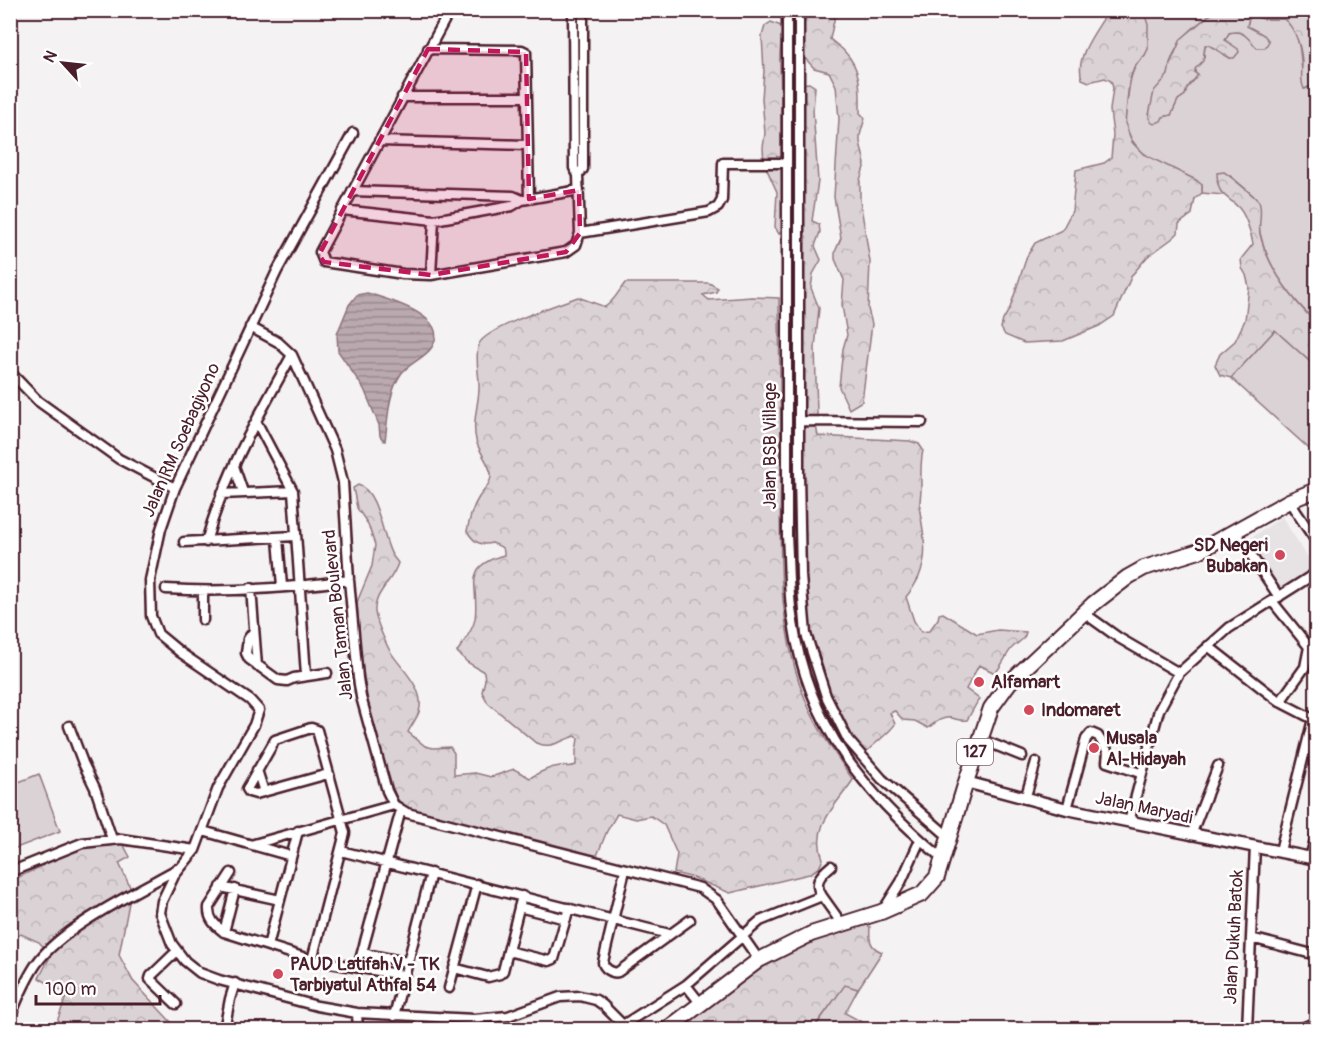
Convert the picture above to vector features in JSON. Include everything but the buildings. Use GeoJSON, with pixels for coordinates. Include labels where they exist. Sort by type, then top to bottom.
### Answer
{"type":"FeatureCollection","features":[{"type":"Feature","properties":{"kind":"main road","name":"127"},"geometry":{"type":"LineString","coordinates":[[666,1029],[759,960],[790,943],[881,912],[922,894],[937,877],[980,738],[991,708],[1003,689],[1112,588],[1144,568],[1199,551],[1289,501],[1317,490]]}},
{"type":"Feature","properties":{"kind":"street"},"geometry":{"type":"LineString","coordinates":[[450,10],[320,252],[324,262],[403,274],[431,275],[566,252],[576,245],[580,233],[578,175],[574,168],[573,10]]}},
{"type":"Feature","properties":{"kind":"street"},"geometry":{"type":"LineString","coordinates":[[578,175],[583,169],[583,10]]}},
{"type":"Feature","properties":{"kind":"street","name":"Jalan BSB Village"},"geometry":{"type":"LineString","coordinates":[[787,10],[787,536],[796,641],[807,682],[824,723],[858,776],[920,840],[943,859]]}},
{"type":"Feature","properties":{"kind":"street"},"geometry":{"type":"LineString","coordinates":[[799,10],[801,576],[806,634],[826,696],[848,740],[869,766],[909,804],[949,837]]}},
{"type":"Feature","properties":{"kind":"street"},"geometry":{"type":"LineString","coordinates":[[428,49],[522,50],[526,52],[525,199]]}},
{"type":"Feature","properties":{"kind":"street"},"geometry":{"type":"LineString","coordinates":[[402,97],[527,97]]}},
{"type":"Feature","properties":{"kind":"street","name":"Jalan RM Soebagiyono"},"geometry":{"type":"LineString","coordinates":[[353,133],[277,271],[175,488],[161,529],[150,580],[150,605],[158,634],[168,644],[249,700],[259,710],[254,725],[218,788],[195,850],[166,889],[160,913],[172,944],[185,961],[200,973],[317,1006],[357,1013],[474,1019],[508,1016],[560,997],[580,996],[596,1000],[603,1005],[623,1027]]}},
{"type":"Feature","properties":{"kind":"street"},"geometry":{"type":"LineString","coordinates":[[379,141],[526,145]]}},
{"type":"Feature","properties":{"kind":"street"},"geometry":{"type":"LineString","coordinates":[[580,233],[709,212],[718,207],[722,200],[723,163],[786,164]]}},
{"type":"Feature","properties":{"kind":"street"},"geometry":{"type":"LineString","coordinates":[[342,210],[434,220],[512,206],[525,199],[579,190]]}},
{"type":"Feature","properties":{"kind":"street"},"geometry":{"type":"LineString","coordinates":[[352,192],[513,196],[525,199]]}},
{"type":"Feature","properties":{"kind":"street"},"geometry":{"type":"LineString","coordinates":[[431,275],[434,220]]}},
{"type":"Feature","properties":{"kind":"street","name":"Jalan Taman Boulevard"},"geometry":{"type":"LineString","coordinates":[[250,327],[278,342],[292,355],[335,450],[343,482],[349,580],[361,697],[387,791],[397,807]]}},
{"type":"Feature","properties":{"kind":"street"},"geometry":{"type":"LineString","coordinates":[[206,542],[221,494],[256,421],[292,355]]}},
{"type":"Feature","properties":{"kind":"street"},"geometry":{"type":"LineString","coordinates":[[10,372],[38,401],[119,459],[175,488]]}},
{"type":"Feature","properties":{"kind":"street"},"geometry":{"type":"LineString","coordinates":[[256,421],[293,490],[306,675]]}},
{"type":"Feature","properties":{"kind":"street"},"geometry":{"type":"LineString","coordinates":[[800,421],[922,422]]}},
{"type":"Feature","properties":{"kind":"street"},"geometry":{"type":"LineString","coordinates":[[234,466],[243,492]]}},
{"type":"Feature","properties":{"kind":"street"},"geometry":{"type":"LineString","coordinates":[[221,494],[293,490]]}},
{"type":"Feature","properties":{"kind":"street"},"geometry":{"type":"LineString","coordinates":[[1289,501],[1317,541]]}},
{"type":"Feature","properties":{"kind":"street"},"geometry":{"type":"LineString","coordinates":[[1235,531],[1275,599],[1309,646]]}},
{"type":"Feature","properties":{"kind":"street"},"geometry":{"type":"LineString","coordinates":[[184,542],[278,539],[295,536]]}},
{"type":"Feature","properties":{"kind":"street"},"geometry":{"type":"LineString","coordinates":[[278,539],[282,586]]}},
{"type":"Feature","properties":{"kind":"street"},"geometry":{"type":"LineString","coordinates":[[1129,822],[1140,773],[1159,710],[1179,673],[1229,628],[1317,573]]}},
{"type":"Feature","properties":{"kind":"street"},"geometry":{"type":"LineString","coordinates":[[166,589],[203,591],[299,587],[349,580]]}},
{"type":"Feature","properties":{"kind":"street"},"geometry":{"type":"LineString","coordinates":[[251,588],[257,666],[278,680],[287,681],[306,675],[327,673]]}},
{"type":"Feature","properties":{"kind":"street"},"geometry":{"type":"LineString","coordinates":[[203,591],[203,620]]}},
{"type":"Feature","properties":{"kind":"street"},"geometry":{"type":"LineString","coordinates":[[1084,613],[1119,638],[1179,673]]}},
{"type":"Feature","properties":{"kind":"street"},"geometry":{"type":"LineString","coordinates":[[1280,702],[1305,667],[1309,646],[1317,639]]}},
{"type":"Feature","properties":{"kind":"street"},"geometry":{"type":"LineString","coordinates":[[1208,646],[1280,702],[1315,717],[1280,851]]}},
{"type":"Feature","properties":{"kind":"street"},"geometry":{"type":"LineString","coordinates":[[69,726],[95,788],[112,839]]}},
{"type":"Feature","properties":{"kind":"street"},"geometry":{"type":"LineString","coordinates":[[312,960],[345,833],[319,733],[316,729],[275,740],[250,780],[247,791],[253,794],[264,792],[328,774]]}},
{"type":"Feature","properties":{"kind":"street"},"geometry":{"type":"LineString","coordinates":[[1067,808],[1086,739],[1090,733],[1100,738],[1108,753],[1106,759],[1109,764],[1140,773]]}},
{"type":"Feature","properties":{"kind":"street"},"geometry":{"type":"LineString","coordinates":[[980,738],[1022,756]]}},
{"type":"Feature","properties":{"kind":"street"},"geometry":{"type":"LineString","coordinates":[[1025,799],[1036,762]]}},
{"type":"Feature","properties":{"kind":"street"},"geometry":{"type":"LineString","coordinates":[[1191,835],[1218,766]]}},
{"type":"Feature","properties":{"kind":"street"},"geometry":{"type":"LineString","coordinates":[[257,770],[264,792]]}},
{"type":"Feature","properties":{"kind":"street","name":"Jalan Maryadi"},"geometry":{"type":"LineString","coordinates":[[966,782],[1025,799],[1313,859]]}},
{"type":"Feature","properties":{"kind":"street"},"geometry":{"type":"LineString","coordinates":[[254,844],[341,819],[397,807],[704,891],[717,900],[759,960]]}},
{"type":"Feature","properties":{"kind":"street"},"geometry":{"type":"LineString","coordinates":[[358,967],[387,861],[397,807]]}},
{"type":"Feature","properties":{"kind":"street"},"geometry":{"type":"LineString","coordinates":[[203,831],[291,856]]}},
{"type":"Feature","properties":{"kind":"street"},"geometry":{"type":"LineString","coordinates":[[268,946],[298,831]]}},
{"type":"Feature","properties":{"kind":"street"},"geometry":{"type":"LineString","coordinates":[[1313,859],[1317,836]]}},
{"type":"Feature","properties":{"kind":"street"},"geometry":{"type":"LineString","coordinates":[[10,872],[82,843],[112,839],[195,850]]}},
{"type":"Feature","properties":{"kind":"street"},"geometry":{"type":"LineString","coordinates":[[881,912],[901,882],[920,840]]}},
{"type":"Feature","properties":{"kind":"street","name":"Jalan Dukuh Batok"},"geometry":{"type":"LineString","coordinates":[[1247,1029],[1255,846]]}},
{"type":"Feature","properties":{"kind":"street"},"geometry":{"type":"LineString","coordinates":[[341,851],[669,934]]}},
{"type":"Feature","properties":{"kind":"street"},"geometry":{"type":"LineString","coordinates":[[10,1017],[26,981],[38,962],[52,947],[80,925],[185,864]]}},
{"type":"Feature","properties":{"kind":"street"},"geometry":{"type":"LineString","coordinates":[[831,866],[822,874],[817,888],[842,924]]}},
{"type":"Feature","properties":{"kind":"street"},"geometry":{"type":"LineString","coordinates":[[626,870],[603,962],[605,967],[616,973],[690,920]]}},
{"type":"Feature","properties":{"kind":"street"},"geometry":{"type":"LineString","coordinates":[[231,873],[208,912],[213,923],[224,932],[312,960],[403,975]]}},
{"type":"Feature","properties":{"kind":"street"},"geometry":{"type":"LineString","coordinates":[[394,1016],[431,873]]}},
{"type":"Feature","properties":{"kind":"street"},"geometry":{"type":"LineString","coordinates":[[449,988],[477,884]]}},
{"type":"Feature","properties":{"kind":"street"},"geometry":{"type":"LineString","coordinates":[[221,887],[280,900]]}},
{"type":"Feature","properties":{"kind":"street"},"geometry":{"type":"LineString","coordinates":[[224,932],[235,889]]}},
{"type":"Feature","properties":{"kind":"street"},"geometry":{"type":"LineString","coordinates":[[454,968],[493,977],[503,971],[522,896]]}},
{"type":"Feature","properties":{"kind":"street"},"geometry":{"type":"LineString","coordinates":[[623,1027],[686,985],[760,921],[822,896]]}},
{"type":"Feature","properties":{"kind":"street"},"geometry":{"type":"LineString","coordinates":[[519,907],[566,919]]}},
{"type":"Feature","properties":{"kind":"street"},"geometry":{"type":"LineString","coordinates":[[508,951],[552,961],[568,908]]}},
{"type":"Feature","properties":{"kind":"street"},"geometry":{"type":"LineString","coordinates":[[1251,938],[1317,955]]}},
{"type":"Feature","properties":{"kind":"street"},"geometry":{"type":"LineString","coordinates":[[176,1004],[150,979],[177,951]]}},
{"type":"Feature","properties":{"kind":"street"},"geometry":{"type":"LineString","coordinates":[[362,953],[407,962]]}},
{"type":"Feature","properties":{"kind":"street"},"geometry":{"type":"LineString","coordinates":[[224,1029],[235,983]]}},
{"type":"Feature","properties":{"kind":"street"},"geometry":{"type":"LineString","coordinates":[[686,985],[701,1004]]}},
{"type":"Feature","properties":{"kind":"street"},"geometry":{"type":"LineString","coordinates":[[357,1013],[358,1029]]}},
{"type":"Feature","properties":{"kind":"street"},"geometry":{"type":"LineString","coordinates":[[442,1017],[444,1029]]}},
{"type":"Feature","properties":{"kind":"street"},"geometry":{"type":"LineString","coordinates":[[1298,1029],[1317,1022]]}},
{"type":"Feature","properties":{"kind":"highlighted area"},"geometry":{"type":"Polygon","coordinates":[[[428,49],[526,52],[529,199],[579,190],[580,233],[566,252],[431,275],[324,262],[319,255],[428,49]]]}},
{"type":"Feature","properties":{"kind":"shaded area"},"geometry":{"type":"Polygon","coordinates":[[[367,293],[414,311],[433,326],[436,336],[429,351],[404,370],[393,389],[385,441],[380,436],[379,425],[364,389],[338,351],[337,334],[349,305],[357,295],[367,293]]]}},
{"type":"Feature","properties":{"kind":"shaded area","name":"SD Negeri Bubakan"},"geometry":{"type":"Polygon","coordinates":[[[1282,517],[1315,569],[1279,593],[1245,542],[1282,517]]]}},
{"type":"Feature","properties":{"kind":"green space"},"geometry":{"type":"Polygon","coordinates":[[[1220,10],[1316,11],[1316,84],[1304,89],[1299,46],[1288,23],[1284,19],[1264,19],[1253,16],[1249,18],[1247,26],[1264,35],[1269,41],[1265,48],[1257,48],[1238,32],[1229,33],[1225,40],[1238,49],[1239,52],[1234,58],[1205,45],[1203,61],[1195,69],[1198,75],[1187,88],[1185,95],[1178,100],[1171,115],[1163,117],[1161,121],[1154,124],[1149,115],[1154,91],[1168,75],[1170,64],[1181,39],[1208,16],[1220,10]]]}},
{"type":"Feature","properties":{"kind":"green space"},"geometry":{"type":"Polygon","coordinates":[[[807,11],[836,11],[830,39],[843,50],[855,66],[859,81],[860,113],[865,118],[860,135],[865,164],[860,180],[860,200],[870,262],[868,309],[872,324],[862,401],[849,409],[839,387],[843,349],[847,335],[842,305],[844,280],[835,259],[835,252],[841,238],[834,197],[839,119],[836,86],[829,72],[814,68],[804,57],[804,25],[807,11]]]}},
{"type":"Feature","properties":{"kind":"green space"},"geometry":{"type":"Polygon","coordinates":[[[1108,11],[1144,11],[1148,25],[1148,49],[1134,67],[1129,82],[1125,123],[1132,142],[1143,154],[1196,180],[1202,185],[1202,193],[1195,199],[1192,214],[1179,224],[1178,233],[1147,257],[1132,275],[1114,316],[1099,326],[1063,341],[1024,343],[1005,335],[1001,328],[1027,256],[1035,243],[1062,230],[1072,211],[1076,170],[1104,163],[1111,158],[1113,135],[1110,110],[1113,88],[1111,81],[1105,78],[1089,82],[1082,79],[1080,70],[1088,43],[1108,11]]]}},
{"type":"Feature","properties":{"kind":"green space"},"geometry":{"type":"Polygon","coordinates":[[[1144,11],[1220,11],[1196,26],[1178,46],[1170,63],[1168,75],[1153,101],[1149,118],[1171,115],[1178,100],[1185,95],[1187,88],[1196,78],[1195,69],[1204,57],[1205,45],[1209,45],[1230,58],[1228,43],[1225,40],[1229,33],[1237,32],[1247,36],[1254,45],[1260,33],[1247,26],[1249,18],[1253,16],[1264,19],[1284,19],[1296,34],[1305,89],[1316,84],[1316,322],[1289,293],[1269,258],[1259,228],[1259,206],[1253,196],[1231,176],[1217,181],[1223,195],[1202,193],[1202,185],[1146,155],[1130,136],[1125,121],[1126,110],[1132,74],[1145,55],[1146,17],[1144,11]]]}},
{"type":"Feature","properties":{"kind":"green space"},"geometry":{"type":"Polygon","coordinates":[[[771,22],[781,26],[783,220],[782,231],[779,234],[775,227],[777,192],[764,163],[763,148],[765,133],[762,99],[764,71],[762,36],[765,26],[771,22]]]}},
{"type":"Feature","properties":{"kind":"green space"},"geometry":{"type":"Polygon","coordinates":[[[809,83],[815,87],[813,110],[818,181],[812,221],[819,224],[820,232],[815,246],[821,260],[813,274],[811,288],[819,308],[815,348],[818,436],[910,441],[919,444],[923,450],[920,509],[925,546],[923,567],[914,587],[906,597],[914,621],[921,632],[929,631],[939,614],[943,613],[977,634],[998,630],[1026,632],[1023,639],[1011,649],[995,673],[979,665],[966,689],[979,699],[967,720],[945,718],[928,728],[915,721],[903,720],[895,711],[890,713],[895,724],[893,727],[863,755],[837,716],[808,634],[803,576],[800,84],[809,83]]]}},
{"type":"Feature","properties":{"kind":"green space"},"geometry":{"type":"Polygon","coordinates":[[[1224,172],[1259,202],[1260,234],[1269,259],[1289,293],[1316,323],[1316,367],[1275,330],[1231,378],[1220,375],[1215,365],[1220,354],[1235,341],[1245,320],[1249,287],[1241,259],[1253,244],[1242,211],[1223,194],[1219,187],[1217,173],[1224,172]]]}},
{"type":"Feature","properties":{"kind":"green space"},"geometry":{"type":"Polygon","coordinates":[[[625,283],[709,283],[718,288],[716,292],[703,295],[709,300],[779,298],[780,552],[785,615],[797,677],[812,716],[853,780],[822,826],[820,847],[823,859],[819,868],[809,874],[730,893],[694,878],[674,873],[677,854],[664,825],[651,816],[636,819],[617,814],[596,858],[431,815],[406,807],[397,799],[383,762],[368,702],[361,658],[357,602],[372,566],[375,545],[368,524],[357,508],[353,488],[358,485],[371,496],[392,555],[398,563],[377,599],[375,612],[390,651],[411,679],[419,695],[419,712],[408,732],[425,746],[450,747],[454,753],[454,775],[475,773],[491,777],[514,769],[530,778],[552,768],[576,765],[578,739],[576,736],[552,745],[536,743],[488,703],[482,692],[484,672],[467,662],[457,652],[470,632],[475,619],[477,572],[482,565],[504,555],[501,547],[492,543],[477,542],[467,531],[475,505],[491,477],[490,469],[477,444],[475,434],[479,390],[477,355],[479,344],[484,338],[508,324],[578,297],[605,307],[625,283]]]}},
{"type":"Feature","properties":{"kind":"green space"},"geometry":{"type":"Polygon","coordinates":[[[1275,330],[1316,367],[1316,455],[1231,378],[1275,330]]]}},
{"type":"Feature","properties":{"kind":"green space"},"geometry":{"type":"Polygon","coordinates":[[[39,774],[60,831],[11,850],[11,785],[39,774]]]}},
{"type":"Feature","properties":{"kind":"green space"},"geometry":{"type":"Polygon","coordinates":[[[122,842],[130,857],[119,863],[130,887],[119,955],[133,981],[172,1023],[168,1029],[94,1029],[79,1023],[73,1029],[60,1029],[58,1019],[67,994],[39,978],[51,955],[39,942],[21,934],[11,940],[11,881],[84,845],[122,842]]]}},
{"type":"Feature","properties":{"kind":"green space"},"geometry":{"type":"Polygon","coordinates":[[[864,923],[870,927],[872,945],[882,952],[858,989],[845,985],[813,1029],[673,1030],[769,959],[822,934],[864,923]]]}},
{"type":"Feature","properties":{"kind":"green space"},"geometry":{"type":"Polygon","coordinates":[[[845,984],[858,989],[845,1013],[875,1029],[813,1030],[845,984]]]}},
{"type":"Feature","properties":{"kind":"place","name":"SD Negeri Bubakan"},"geometry":{"type":"Point","coordinates":[1280,555]}},
{"type":"Feature","properties":{"kind":"place","name":"Alfamart"},"geometry":{"type":"Point","coordinates":[979,682]}},
{"type":"Feature","properties":{"kind":"place","name":"Indomaret"},"geometry":{"type":"Point","coordinates":[1029,710]}},
{"type":"Feature","properties":{"kind":"place","name":"Musala Al-Hidayah"},"geometry":{"type":"Point","coordinates":[1094,748]}},
{"type":"Feature","properties":{"kind":"place","name":"PAUD Latifah V - TK Tarbiyatul Athfal 54"},"geometry":{"type":"Point","coordinates":[278,974]}}]}
